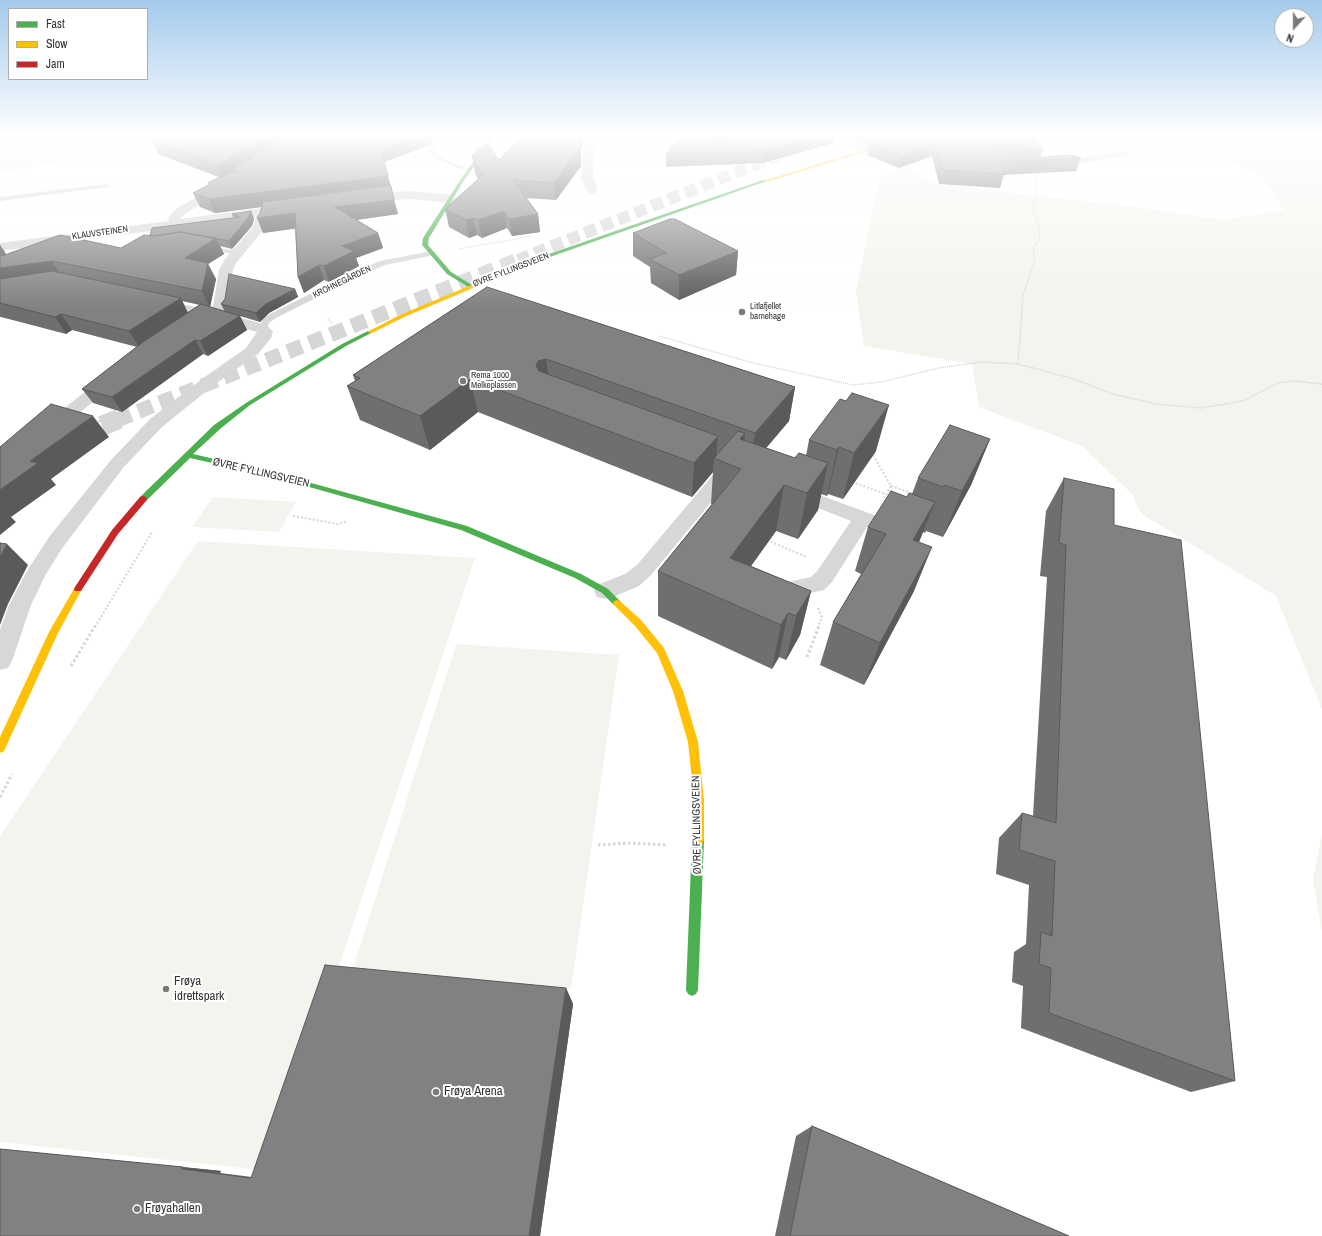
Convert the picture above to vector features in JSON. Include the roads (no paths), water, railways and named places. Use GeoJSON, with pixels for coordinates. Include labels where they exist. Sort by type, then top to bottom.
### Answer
{"type":"FeatureCollection","features":[{"type":"Feature","properties":{"kind":"main road"},"geometry":{"type":"LineString","coordinates":[[456,193],[426,238],[425,245],[449,273],[470,286]]}},
{"type":"Feature","properties":{"kind":"main road","name":"ØVRE FYLLINGSVEIEN"},"geometry":{"type":"LineString","coordinates":[[0,748],[54,632],[80,585],[115,532],[148,493],[217,427],[293,375],[350,342],[402,316],[470,286],[545,257],[726,193]]}},
{"type":"Feature","properties":{"kind":"main road","name":"ØVRE FYLLINGSVEIEN"},"geometry":{"type":"LineString","coordinates":[[186,455],[275,475],[351,495],[464,528],[578,576],[605,591],[638,623],[661,651],[678,691],[693,742],[699,800],[692,990]]}},
{"type":"Feature","properties":{"kind":"street"},"geometry":{"type":"LineString","coordinates":[[176,222],[174,218],[181,211],[210,193]]}},
{"type":"Feature","properties":{"kind":"street"},"geometry":{"type":"LineString","coordinates":[[351,199],[412,195],[452,198]]}},
{"type":"Feature","properties":{"kind":"street","name":"KLAUVSTEINEN"},"geometry":{"type":"LineString","coordinates":[[0,247],[176,222],[277,210]]}},
{"type":"Feature","properties":{"kind":"street"},"geometry":{"type":"LineString","coordinates":[[189,323],[210,314],[220,307],[226,270],[237,252],[259,228],[263,212]]}},
{"type":"Feature","properties":{"kind":"street"},"geometry":{"type":"LineString","coordinates":[[0,661],[20,605],[37,572],[56,542],[117,464],[156,423],[208,382],[252,351],[263,338],[265,332],[262,328],[210,314],[146,300]]}},
{"type":"Feature","properties":{"kind":"street"},"geometry":{"type":"LineString","coordinates":[[36,440],[122,370]]}},
{"type":"Feature","properties":{"kind":"street"},"geometry":{"type":"LineString","coordinates":[[605,591],[632,580],[642,572],[730,468]]}},
{"type":"Feature","properties":{"kind":"street"},"geometry":{"type":"LineString","coordinates":[[773,484],[918,539]]}},
{"type":"Feature","properties":{"kind":"street"},"geometry":{"type":"LineString","coordinates":[[771,593],[817,584],[866,519]]}},
{"type":"Feature","properties":{"kind":"lane"},"geometry":{"type":"LineString","coordinates":[[0,199],[52,193]]}},
{"type":"Feature","properties":{"kind":"lane"},"geometry":{"type":"LineString","coordinates":[[195,245],[237,252]]}},
{"type":"Feature","properties":{"kind":"lane","name":"KROHNEGÅRDEN"},"geometry":{"type":"LineString","coordinates":[[262,328],[267,320],[273,316],[356,274],[383,263],[431,253]]}},
{"type":"Feature","properties":{"kind":"tunnel"},"geometry":{"type":"LineString","coordinates":[[518,260],[685,193]]}},
{"type":"Feature","properties":{"kind":"tunnel"},"geometry":{"type":"LineString","coordinates":[[117,420],[520,259]]}},
{"type":"Feature","properties":{"kind":"tunnel"},"geometry":{"type":"LineString","coordinates":[[74,437],[119,419]]}},
{"type":"Feature","properties":{"kind":"place","name":"Litlafjellet barnehage"},"geometry":{"type":"Point","coordinates":[742,312]}},
{"type":"Feature","properties":{"kind":"place","name":"Rema 1000 Melkeplassen"},"geometry":{"type":"Point","coordinates":[463,381]}},
{"type":"Feature","properties":{"kind":"place","name":"Frøya idrettspark"},"geometry":{"type":"Point","coordinates":[166,989]}},
{"type":"Feature","properties":{"kind":"place","name":"Frøya Arena"},"geometry":{"type":"Point","coordinates":[436,1092]}},
{"type":"Feature","properties":{"kind":"place","name":"Frøyahallen"},"geometry":{"type":"Point","coordinates":[137,1209]}}]}
